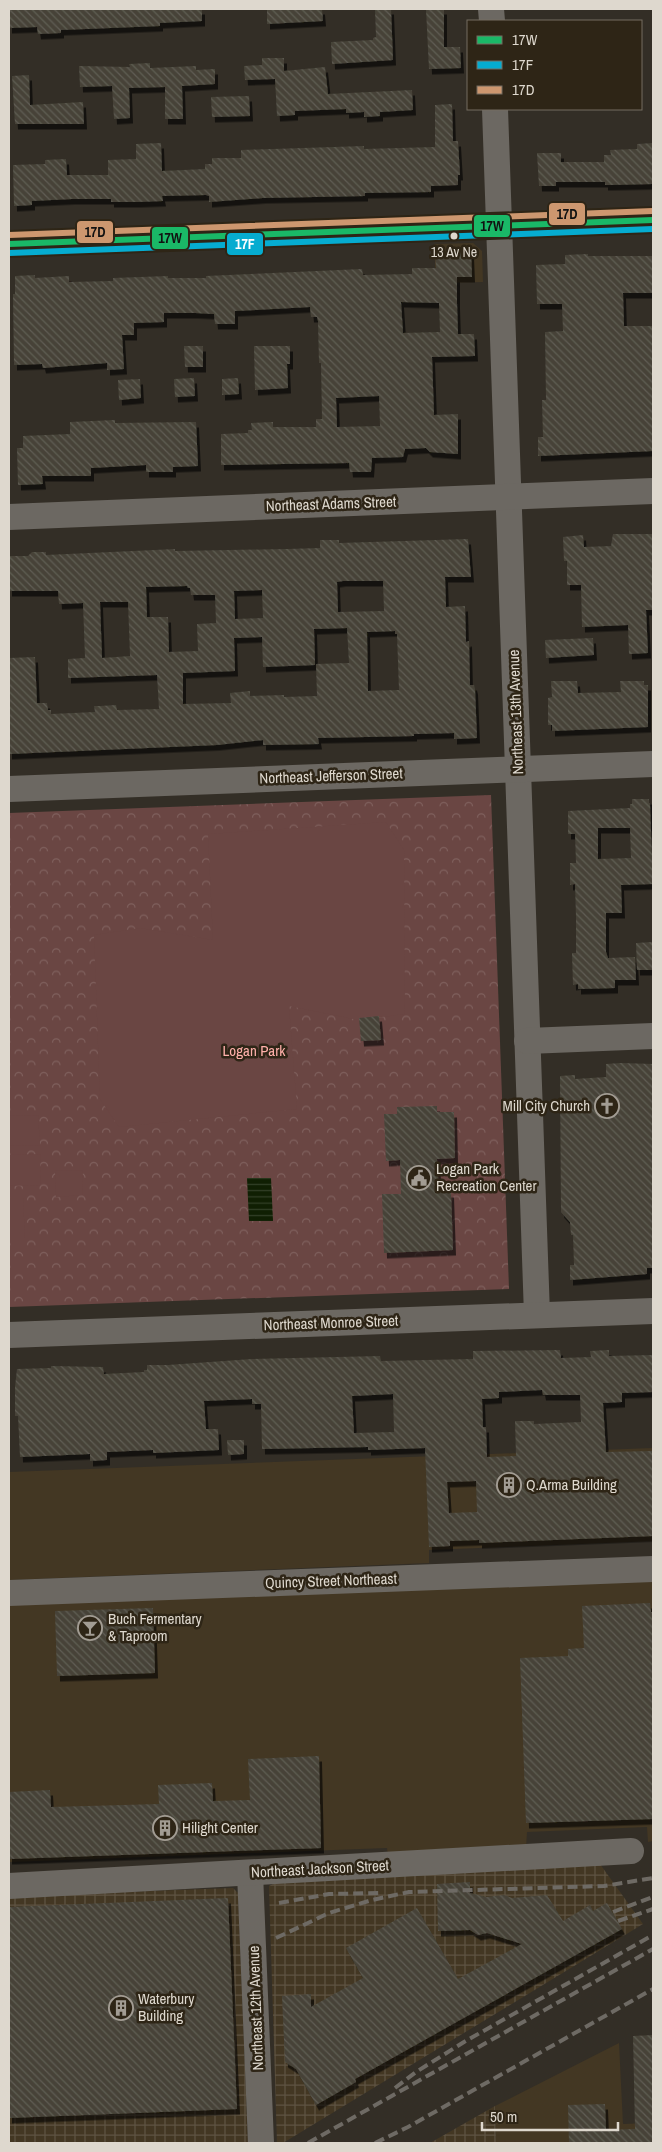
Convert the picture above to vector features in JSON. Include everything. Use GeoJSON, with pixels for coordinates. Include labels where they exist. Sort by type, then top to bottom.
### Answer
{"type":"FeatureCollection","features":[{"type":"Feature","properties":{"kind":"street","name":"Northeast 13th Avenue"},"geometry":{"type":"LineString","coordinates":[[495,110],[537,1315]]}},
{"type":"Feature","properties":{"kind":"street"},"geometry":{"type":"LineString","coordinates":[[9,244],[653,220]]}},
{"type":"Feature","properties":{"kind":"street","name":"Northeast Adams Street"},"geometry":{"type":"LineString","coordinates":[[9,517],[653,491]]}},
{"type":"Feature","properties":{"kind":"street","name":"Northeast Jefferson Street"},"geometry":{"type":"LineString","coordinates":[[9,789],[653,764]]}},
{"type":"Feature","properties":{"kind":"street"},"geometry":{"type":"LineString","coordinates":[[528,1041],[653,1036]]}},
{"type":"Feature","properties":{"kind":"street","name":"Northeast Monroe Street"},"geometry":{"type":"LineString","coordinates":[[9,1334],[653,1311]]}},
{"type":"Feature","properties":{"kind":"street","name":"Quincy Street Northeast"},"geometry":{"type":"LineString","coordinates":[[9,1593],[653,1569]]}},
{"type":"Feature","properties":{"kind":"street","name":"Northeast Jackson Street"},"geometry":{"type":"LineString","coordinates":[[9,1886],[632,1851]]}},
{"type":"Feature","properties":{"kind":"street","name":"Northeast 12th Avenue"},"geometry":{"type":"LineString","coordinates":[[250,1873],[261,2143]]}},
{"type":"Feature","properties":{"kind":"shaded area"},"geometry":{"type":"Polygon","coordinates":[[[473,243],[482,251],[483,282],[436,283],[434,244],[473,243]]]}},
{"type":"Feature","properties":{"kind":"shaded area"},"geometry":{"type":"Polygon","coordinates":[[[247,1178],[271,1178],[273,1221],[249,1221],[247,1178]]]}},
{"type":"Feature","properties":{"kind":"shaded area"},"geometry":{"type":"Polygon","coordinates":[[[653,1448],[653,1541],[429,1550],[429,1563],[9,1580],[9,1472],[653,1448]]]}},
{"type":"Feature","properties":{"kind":"shaded area"},"geometry":{"type":"Polygon","coordinates":[[[653,1581],[653,1841],[648,1842],[647,1827],[527,1832],[526,1848],[388,1857],[387,1848],[9,1862],[9,1604],[653,1581]]]}},
{"type":"Feature","properties":{"kind":"shaded area"},"geometry":{"type":"Polygon","coordinates":[[[600,1864],[643,1924],[283,2143],[277,2143],[269,1886],[281,1880],[600,1864]]]}},
{"type":"Feature","properties":{"kind":"shaded area","name":"Waterbury Building"},"geometry":{"type":"Polygon","coordinates":[[[233,1888],[238,1893],[248,2143],[9,2143],[9,1896],[233,1888]]]}},
{"type":"Feature","properties":{"kind":"shaded area"},"geometry":{"type":"Polygon","coordinates":[[[619,2043],[623,2124],[653,2123],[653,2143],[496,2143],[495,2106],[619,2043]]]}},
{"type":"Feature","properties":{"kind":"shaded area"},"geometry":{"type":"Polygon","coordinates":[[[495,2106],[496,2143],[430,2143],[495,2106]]]}},
{"type":"Feature","properties":{"kind":"green space","name":"Logan Park"},"geometry":{"type":"Polygon","coordinates":[[[491,795],[509,1289],[9,1307],[9,813],[491,795]]]}},
{"type":"Feature","properties":{"kind":"green space"},"geometry":{"type":"Polygon","coordinates":[[[386,822],[404,850],[405,1014],[358,1020],[289,1006],[297,1109],[119,1127],[100,1099],[94,935],[140,928],[213,940],[208,834],[386,822]]]}},
{"type":"Feature","properties":{"kind":"green space"},"geometry":{"type":"Polygon","coordinates":[[[38,1115],[40,1145],[9,1146],[9,1116],[38,1115]]]}},
{"type":"Feature","properties":{"kind":"green space"},"geometry":{"type":"Polygon","coordinates":[[[40,1154],[41,1185],[9,1186],[9,1155],[40,1154]]]}},
{"type":"Feature","properties":{"kind":"green space"},"geometry":{"type":"Polygon","coordinates":[[[83,1170],[82,1195],[56,1197],[55,1171],[83,1170]]]}},
{"type":"Feature","properties":{"kind":"green space"},"geometry":{"type":"Polygon","coordinates":[[[9,1198],[23,1198],[25,1239],[9,1239],[9,1198]]]}},
{"type":"Feature","properties":{"kind":"building"},"geometry":{"type":"Polygon","coordinates":[[[9,9],[202,9],[202,21],[160,23],[160,26],[61,30],[61,33],[38,34],[37,27],[9,28],[9,9]]]}},
{"type":"Feature","properties":{"kind":"building"},"geometry":{"type":"Polygon","coordinates":[[[267,9],[322,9],[323,21],[267,24],[267,9]]]}},
{"type":"Feature","properties":{"kind":"building"},"geometry":{"type":"Polygon","coordinates":[[[375,9],[391,9],[393,60],[332,64],[331,42],[373,40],[376,37],[375,9]]]}},
{"type":"Feature","properties":{"kind":"building"},"geometry":{"type":"Polygon","coordinates":[[[426,9],[444,9],[444,47],[460,47],[461,68],[429,69],[426,9]]]}},
{"type":"Feature","properties":{"kind":"building"},"geometry":{"type":"Polygon","coordinates":[[[262,58],[284,58],[284,71],[325,67],[328,94],[412,90],[413,110],[380,112],[380,116],[364,117],[364,112],[346,113],[346,109],[295,111],[295,115],[277,116],[275,79],[245,80],[244,66],[262,65],[262,58]]]}},
{"type":"Feature","properties":{"kind":"building"},"geometry":{"type":"Polygon","coordinates":[[[150,63],[150,68],[196,66],[196,70],[215,69],[215,84],[182,86],[183,119],[165,119],[165,87],[129,88],[130,118],[114,119],[112,86],[80,87],[79,66],[130,67],[129,64],[150,63]]]}},
{"type":"Feature","properties":{"kind":"building"},"geometry":{"type":"Polygon","coordinates":[[[29,75],[30,105],[83,102],[84,124],[15,124],[12,76],[29,75]]]}},
{"type":"Feature","properties":{"kind":"building"},"geometry":{"type":"Polygon","coordinates":[[[249,96],[250,116],[212,117],[211,97],[249,96]]]}},
{"type":"Feature","properties":{"kind":"building"},"geometry":{"type":"Polygon","coordinates":[[[452,104],[453,141],[458,141],[460,175],[458,175],[458,185],[431,186],[431,192],[365,193],[365,196],[263,198],[209,202],[209,196],[206,195],[162,196],[163,201],[138,202],[111,202],[111,199],[72,199],[32,201],[32,205],[14,206],[13,165],[45,164],[45,160],[66,159],[67,175],[108,175],[108,160],[136,159],[136,144],[161,143],[162,171],[205,169],[205,164],[212,164],[212,158],[241,158],[241,150],[364,146],[364,149],[435,147],[435,105],[452,104]]]}},
{"type":"Feature","properties":{"kind":"building"},"geometry":{"type":"Polygon","coordinates":[[[653,143],[653,184],[605,185],[605,182],[556,182],[556,186],[539,186],[537,153],[561,153],[561,162],[604,162],[604,155],[611,155],[610,150],[637,149],[637,144],[653,143]]]}},
{"type":"Feature","properties":{"kind":"building"},"geometry":{"type":"Polygon","coordinates":[[[471,252],[472,277],[457,277],[458,334],[474,334],[475,356],[432,357],[434,415],[458,414],[458,454],[430,452],[426,448],[405,449],[403,457],[372,458],[371,472],[350,472],[349,463],[221,465],[221,434],[248,433],[248,430],[252,430],[251,423],[273,422],[273,427],[316,427],[316,419],[322,419],[318,321],[317,317],[311,317],[310,307],[235,311],[235,324],[215,324],[214,314],[195,313],[164,313],[164,322],[134,323],[134,335],[122,335],[124,369],[107,370],[107,363],[43,368],[42,364],[14,365],[13,294],[15,294],[15,276],[35,275],[35,278],[69,276],[69,282],[113,281],[113,278],[168,276],[168,278],[206,278],[206,276],[362,269],[363,275],[412,274],[412,268],[436,268],[435,253],[471,252]],[[401,302],[403,333],[440,332],[439,303],[401,302]],[[379,396],[336,398],[337,427],[380,426],[379,396]]]}},
{"type":"Feature","properties":{"kind":"building"},"geometry":{"type":"Polygon","coordinates":[[[588,254],[588,256],[653,256],[653,293],[623,293],[624,326],[653,326],[653,451],[538,456],[538,437],[543,437],[542,400],[546,400],[545,332],[563,331],[562,304],[537,304],[536,265],[565,264],[565,255],[588,254]]]}},
{"type":"Feature","properties":{"kind":"building"},"geometry":{"type":"Polygon","coordinates":[[[184,346],[203,346],[203,367],[185,367],[184,346]]]}},
{"type":"Feature","properties":{"kind":"building"},"geometry":{"type":"Polygon","coordinates":[[[254,346],[290,346],[290,364],[287,364],[288,388],[255,390],[254,346]]]}},
{"type":"Feature","properties":{"kind":"building"},"geometry":{"type":"Polygon","coordinates":[[[194,378],[195,396],[175,397],[174,379],[194,378]]]}},
{"type":"Feature","properties":{"kind":"building"},"geometry":{"type":"Polygon","coordinates":[[[238,378],[239,394],[222,395],[222,379],[238,378]]]}},
{"type":"Feature","properties":{"kind":"building"},"geometry":{"type":"Polygon","coordinates":[[[140,379],[141,398],[119,400],[118,380],[140,379]]]}},
{"type":"Feature","properties":{"kind":"building"},"geometry":{"type":"Polygon","coordinates":[[[115,420],[115,423],[196,422],[198,466],[173,467],[173,472],[146,472],[146,465],[91,468],[91,476],[42,476],[43,484],[18,485],[17,448],[23,448],[23,436],[70,434],[70,422],[115,420]]]}},
{"type":"Feature","properties":{"kind":"building"},"geometry":{"type":"Polygon","coordinates":[[[613,534],[653,534],[653,610],[646,610],[648,653],[629,654],[628,625],[582,627],[581,585],[567,585],[567,561],[564,561],[563,537],[583,535],[584,547],[611,546],[613,534]]]}},
{"type":"Feature","properties":{"kind":"building"},"geometry":{"type":"Polygon","coordinates":[[[468,539],[471,577],[445,577],[446,607],[465,606],[466,642],[469,641],[470,685],[474,685],[475,689],[477,738],[454,739],[454,733],[414,734],[414,736],[318,738],[319,744],[263,745],[263,740],[217,745],[9,754],[9,658],[35,657],[37,703],[47,703],[51,714],[95,712],[94,706],[116,705],[117,710],[159,709],[157,675],[68,678],[68,659],[85,658],[83,603],[59,604],[58,591],[9,591],[9,556],[28,556],[32,552],[46,552],[46,555],[175,549],[175,551],[320,548],[320,540],[339,540],[339,543],[468,539]],[[383,581],[337,582],[338,612],[384,611],[383,581]],[[187,586],[146,587],[147,617],[168,617],[169,652],[198,651],[197,624],[216,623],[215,595],[191,595],[190,588],[187,586]],[[262,590],[234,591],[235,619],[263,618],[262,590]],[[100,602],[102,658],[130,656],[128,602],[100,602]],[[347,628],[314,629],[315,665],[263,667],[262,637],[234,638],[235,671],[183,673],[183,704],[231,703],[230,693],[250,691],[250,696],[317,696],[316,664],[349,663],[347,628]],[[395,631],[367,632],[368,691],[399,690],[397,634],[395,634],[395,631]]]}},
{"type":"Feature","properties":{"kind":"building"},"geometry":{"type":"Polygon","coordinates":[[[593,638],[594,655],[546,658],[545,640],[593,638]]]}},
{"type":"Feature","properties":{"kind":"building"},"geometry":{"type":"Polygon","coordinates":[[[551,681],[577,681],[578,693],[621,692],[620,681],[644,681],[644,685],[648,685],[648,727],[552,731],[552,725],[548,725],[548,698],[552,697],[551,681]]]}},
{"type":"Feature","properties":{"kind":"building"},"geometry":{"type":"Polygon","coordinates":[[[632,799],[649,799],[653,884],[621,885],[622,913],[606,913],[606,952],[608,958],[635,957],[636,980],[615,980],[615,988],[578,989],[578,984],[573,985],[572,953],[576,953],[575,884],[570,885],[570,863],[576,863],[575,834],[568,834],[568,811],[630,808],[630,804],[632,804],[632,799]],[[598,828],[598,859],[631,858],[630,828],[598,828]]]}},
{"type":"Feature","properties":{"kind":"building"},"geometry":{"type":"Polygon","coordinates":[[[653,942],[653,970],[637,970],[636,943],[653,942]]]}},
{"type":"Feature","properties":{"kind":"building"},"geometry":{"type":"Polygon","coordinates":[[[379,1016],[381,1040],[361,1041],[359,1018],[379,1016]]]}},
{"type":"Feature","properties":{"kind":"building"},"geometry":{"type":"Polygon","coordinates":[[[606,1064],[653,1064],[653,1268],[647,1268],[647,1274],[570,1280],[570,1265],[574,1265],[573,1235],[571,1235],[570,1222],[561,1212],[560,1076],[575,1075],[575,1079],[606,1077],[606,1064]]]}},
{"type":"Feature","properties":{"kind":"building","name":"Logan Park Recreation Center"},"geometry":{"type":"Polygon","coordinates":[[[437,1106],[437,1112],[454,1112],[455,1158],[437,1159],[439,1192],[451,1192],[453,1250],[384,1253],[382,1194],[401,1194],[400,1160],[386,1161],[384,1114],[397,1114],[397,1107],[437,1106]]]}},
{"type":"Feature","properties":{"kind":"building"},"geometry":{"type":"Polygon","coordinates":[[[560,1350],[561,1358],[591,1357],[590,1351],[609,1350],[609,1356],[653,1355],[653,1392],[622,1393],[622,1402],[603,1403],[606,1452],[653,1451],[653,1536],[479,1543],[479,1540],[450,1541],[450,1546],[429,1547],[425,1448],[368,1450],[368,1447],[262,1449],[261,1404],[252,1404],[252,1399],[204,1401],[206,1429],[218,1429],[219,1450],[153,1453],[153,1450],[107,1452],[107,1460],[90,1461],[90,1454],[20,1457],[18,1416],[15,1416],[17,1369],[51,1368],[51,1366],[103,1367],[104,1374],[144,1372],[144,1370],[147,1370],[147,1365],[252,1359],[380,1356],[381,1361],[473,1359],[473,1351],[560,1350]],[[542,1390],[499,1392],[499,1398],[482,1399],[483,1427],[486,1427],[487,1457],[516,1456],[515,1421],[534,1421],[534,1424],[581,1422],[580,1395],[543,1395],[542,1390]],[[393,1394],[352,1396],[354,1433],[394,1432],[393,1394]],[[476,1481],[447,1482],[449,1513],[477,1512],[476,1481]]]}},
{"type":"Feature","properties":{"kind":"building"},"geometry":{"type":"Polygon","coordinates":[[[227,1440],[244,1440],[244,1454],[228,1455],[227,1440]]]}},
{"type":"Feature","properties":{"kind":"building"},"geometry":{"type":"Polygon","coordinates":[[[650,1603],[651,1612],[653,1612],[653,1819],[526,1823],[520,1658],[568,1656],[568,1649],[584,1648],[582,1606],[650,1603]]]}},
{"type":"Feature","properties":{"kind":"building"},"geometry":{"type":"Polygon","coordinates":[[[153,1608],[155,1673],[57,1676],[55,1611],[153,1608]]]}},
{"type":"Feature","properties":{"kind":"building","name":"Hilight Center"},"geometry":{"type":"Polygon","coordinates":[[[319,1756],[321,1848],[9,1859],[9,1792],[50,1790],[51,1807],[159,1804],[158,1785],[212,1783],[213,1801],[250,1800],[248,1759],[319,1756]]]}},
{"type":"Feature","properties":{"kind":"building"},"geometry":{"type":"Polygon","coordinates":[[[470,1882],[470,1893],[486,1897],[504,1895],[512,1898],[547,1895],[563,1921],[590,1905],[593,1911],[607,1903],[622,1929],[355,2079],[356,2082],[316,2105],[296,2069],[285,2062],[282,1996],[311,1994],[311,2007],[363,1978],[346,1948],[417,1908],[458,1979],[522,1944],[487,1933],[478,1935],[470,1930],[438,1931],[437,1884],[470,1882]]]}},
{"type":"Feature","properties":{"kind":"building","name":"Waterbury Building"},"geometry":{"type":"Polygon","coordinates":[[[228,1898],[237,2109],[9,2118],[9,1907],[228,1898]]]}},
{"type":"Feature","properties":{"kind":"building"},"geometry":{"type":"Polygon","coordinates":[[[653,2035],[653,2143],[569,2143],[568,2105],[605,2104],[606,2130],[635,2129],[633,2036],[653,2035]]]}},
{"type":"Feature","properties":{"kind":"railway"},"geometry":{"type":"LineString","coordinates":[[276,1938],[329,1913],[372,1900],[409,1892],[604,1886],[653,1878]]}},
{"type":"Feature","properties":{"kind":"railway"},"geometry":{"type":"LineString","coordinates":[[279,1903],[329,1894],[381,1893]]}},
{"type":"Feature","properties":{"kind":"railway"},"geometry":{"type":"LineString","coordinates":[[613,1912],[653,1897]]}},
{"type":"Feature","properties":{"kind":"railway"},"geometry":{"type":"LineString","coordinates":[[618,1921],[653,1909]]}},
{"type":"Feature","properties":{"kind":"railway"},"geometry":{"type":"LineString","coordinates":[[395,2088],[416,2072],[464,2042],[653,1935]]}},
{"type":"Feature","properties":{"kind":"railway"},"geometry":{"type":"LineString","coordinates":[[308,2143],[653,1949]]}},
{"type":"Feature","properties":{"kind":"railway"},"geometry":{"type":"LineString","coordinates":[[375,2143],[408,2127],[653,1989]]}},
{"type":"Feature","properties":{"kind":"transit line","name":"17D"},"geometry":{"type":"LineString","coordinates":[[9,235],[653,211]]}},
{"type":"Feature","properties":{"kind":"transit line","name":"17W"},"geometry":{"type":"LineString","coordinates":[[9,244],[653,220]]}},
{"type":"Feature","properties":{"kind":"transit line","name":"17F"},"geometry":{"type":"LineString","coordinates":[[9,253],[653,229]]}},
{"type":"Feature","properties":{"kind":"place","name":"13 Av Ne"},"geometry":{"type":"Point","coordinates":[454,236]}},
{"type":"Feature","properties":{"kind":"place","name":"Mill City Church"},"geometry":{"type":"Point","coordinates":[607,1106]}},
{"type":"Feature","properties":{"kind":"place","name":"Logan Park Recreation Center"},"geometry":{"type":"Point","coordinates":[419,1178]}},
{"type":"Feature","properties":{"kind":"place","name":"Q.Arma Building"},"geometry":{"type":"Point","coordinates":[509,1485]}},
{"type":"Feature","properties":{"kind":"place","name":"Buch Fermentary & Taproom"},"geometry":{"type":"Point","coordinates":[90,1628]}},
{"type":"Feature","properties":{"kind":"place","name":"Hilight Center"},"geometry":{"type":"Point","coordinates":[165,1828]}},
{"type":"Feature","properties":{"kind":"place","name":"Waterbury Building"},"geometry":{"type":"Point","coordinates":[121,2008]}}]}
